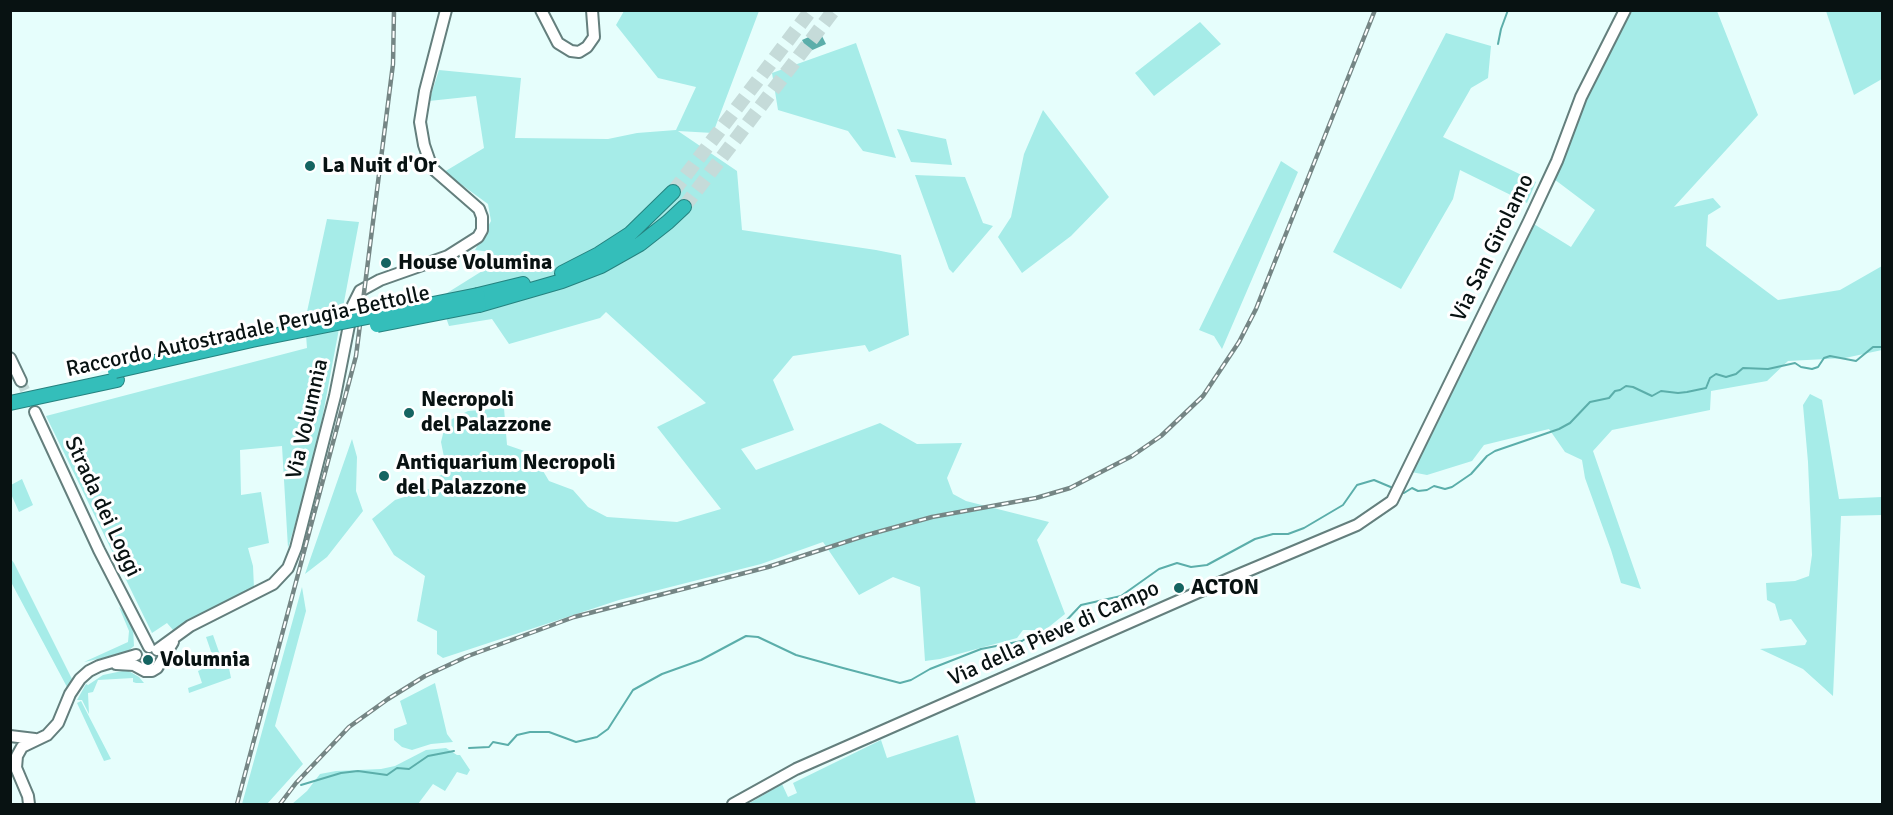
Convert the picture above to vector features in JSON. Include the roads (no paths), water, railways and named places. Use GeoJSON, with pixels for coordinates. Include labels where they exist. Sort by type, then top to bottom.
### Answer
{"type":"FeatureCollection","features":[{"type":"Feature","properties":{"kind":"highway"},"geometry":{"type":"LineString","coordinates":[[479,300],[573,268],[630,234],[673,192]]}},
{"type":"Feature","properties":{"kind":"highway","name":"Raccordo Autostradale Perugia-Bettolle"},"geometry":{"type":"LineString","coordinates":[[10,403],[116,376],[562,282],[602,266],[640,244],[684,207]]}},
{"type":"Feature","properties":{"kind":"highway"},"geometry":{"type":"LineString","coordinates":[[10,393],[116,376]]}},
{"type":"Feature","properties":{"kind":"street","name":"Via Volumnia"},"geometry":{"type":"LineString","coordinates":[[147,655],[204,618],[273,584],[288,568],[293,558],[335,396],[356,296],[368,285],[448,256],[478,237],[482,230],[482,217],[479,209],[432,168],[424,145],[420,122],[425,91],[446,10]]}},
{"type":"Feature","properties":{"kind":"street"},"geometry":{"type":"LineString","coordinates":[[541,10],[558,43],[571,51],[579,52],[587,47],[594,37],[592,10]]}},
{"type":"Feature","properties":{"kind":"street","name":"Via San Girolamo"},"geometry":{"type":"LineString","coordinates":[[1392,501],[1529,221],[1557,161],[1581,96],[1625,10]]}},
{"type":"Feature","properties":{"kind":"street"},"geometry":{"type":"LineString","coordinates":[[10,358],[21,381]]}},
{"type":"Feature","properties":{"kind":"street","name":"Strada dei Loggi"},"geometry":{"type":"LineString","coordinates":[[35,412],[99,550],[136,618],[147,655]]}},
{"type":"Feature","properties":{"kind":"street","name":"Via della Pieve di Campo"},"geometry":{"type":"LineString","coordinates":[[733,804],[796,769],[1226,580],[1357,525],[1392,501]]}},
{"type":"Feature","properties":{"kind":"street"},"geometry":{"type":"LineString","coordinates":[[16,768],[17,756],[22,747],[47,735],[58,723],[80,679],[89,671],[99,666],[147,655]]}},
{"type":"Feature","properties":{"kind":"street"},"geometry":{"type":"LineString","coordinates":[[10,735],[39,739]]}},
{"type":"Feature","properties":{"kind":"street"},"geometry":{"type":"LineString","coordinates":[[10,756],[30,804]]}},
{"type":"Feature","properties":{"kind":"waterway"},"geometry":{"type":"LineString","coordinates":[[1498,44],[1508,10]]}},
{"type":"Feature","properties":{"kind":"waterway"},"geometry":{"type":"LineString","coordinates":[[1401,492],[1404,493],[1412,488],[1418,491],[1434,486],[1445,489],[1452,487],[1471,474],[1487,456],[1495,451],[1559,429],[1570,423],[1590,402],[1609,398],[1615,391],[1626,386],[1652,396],[1661,391],[1687,392],[1706,388],[1710,378],[1716,374],[1726,377],[1736,374],[1743,368],[1768,369],[1795,363],[1812,369],[1818,367],[1824,358],[1830,356],[1856,361],[1873,347],[1882,347]]}},
{"type":"Feature","properties":{"kind":"waterway"},"geometry":{"type":"LineString","coordinates":[[469,748],[489,747],[493,742],[508,745],[517,735],[530,732],[549,732],[576,742],[597,737],[608,729],[633,690],[662,674],[701,660],[746,636],[758,637],[796,655],[843,668],[900,683],[911,680],[930,669],[981,649],[1022,641],[1031,635],[1048,634],[1063,624],[1081,605],[1121,596],[1159,569],[1177,563],[1191,567],[1207,565],[1255,539],[1273,534],[1288,534],[1304,528],[1343,505],[1357,485],[1374,480],[1393,488]]}},
{"type":"Feature","properties":{"kind":"waterway"},"geometry":{"type":"LineString","coordinates":[[301,785],[341,773],[358,771],[387,775],[397,768],[409,769],[428,756],[454,751]]}},
{"type":"Feature","properties":{"kind":"tunnel"},"geometry":{"type":"LineString","coordinates":[[673,192],[811,10]]}},
{"type":"Feature","properties":{"kind":"tunnel"},"geometry":{"type":"LineString","coordinates":[[684,207],[834,10]]}},
{"type":"Feature","properties":{"kind":"tunnel"},"geometry":{"type":"LineString","coordinates":[[21,381],[35,412]]}},
{"type":"Feature","properties":{"kind":"railway"},"geometry":{"type":"LineString","coordinates":[[237,804],[356,356],[393,64],[394,10]]}},
{"type":"Feature","properties":{"kind":"railway"},"geometry":{"type":"LineString","coordinates":[[280,804],[296,783],[349,727],[425,676],[468,656],[574,617],[768,567],[867,535],[932,517],[1036,498],[1070,488],[1132,456],[1161,436],[1203,396],[1239,342],[1256,309],[1375,10]]}},
{"type":"Feature","properties":{"kind":"place","name":"La Nuit d'Or"},"geometry":{"type":"Point","coordinates":[310,166]}},
{"type":"Feature","properties":{"kind":"place","name":"House Volumina"},"geometry":{"type":"Point","coordinates":[386,263]}},
{"type":"Feature","properties":{"kind":"place","name":"Necropoli del Palazzone"},"geometry":{"type":"Point","coordinates":[409,413]}},
{"type":"Feature","properties":{"kind":"place","name":"Antiquarium Necropoli del Palazzone"},"geometry":{"type":"Point","coordinates":[384,476]}},
{"type":"Feature","properties":{"kind":"place","name":"ACTON"},"geometry":{"type":"Point","coordinates":[1179,588]}},
{"type":"Feature","properties":{"kind":"place","name":"Volumnia"},"geometry":{"type":"Point","coordinates":[148,660]}}]}
